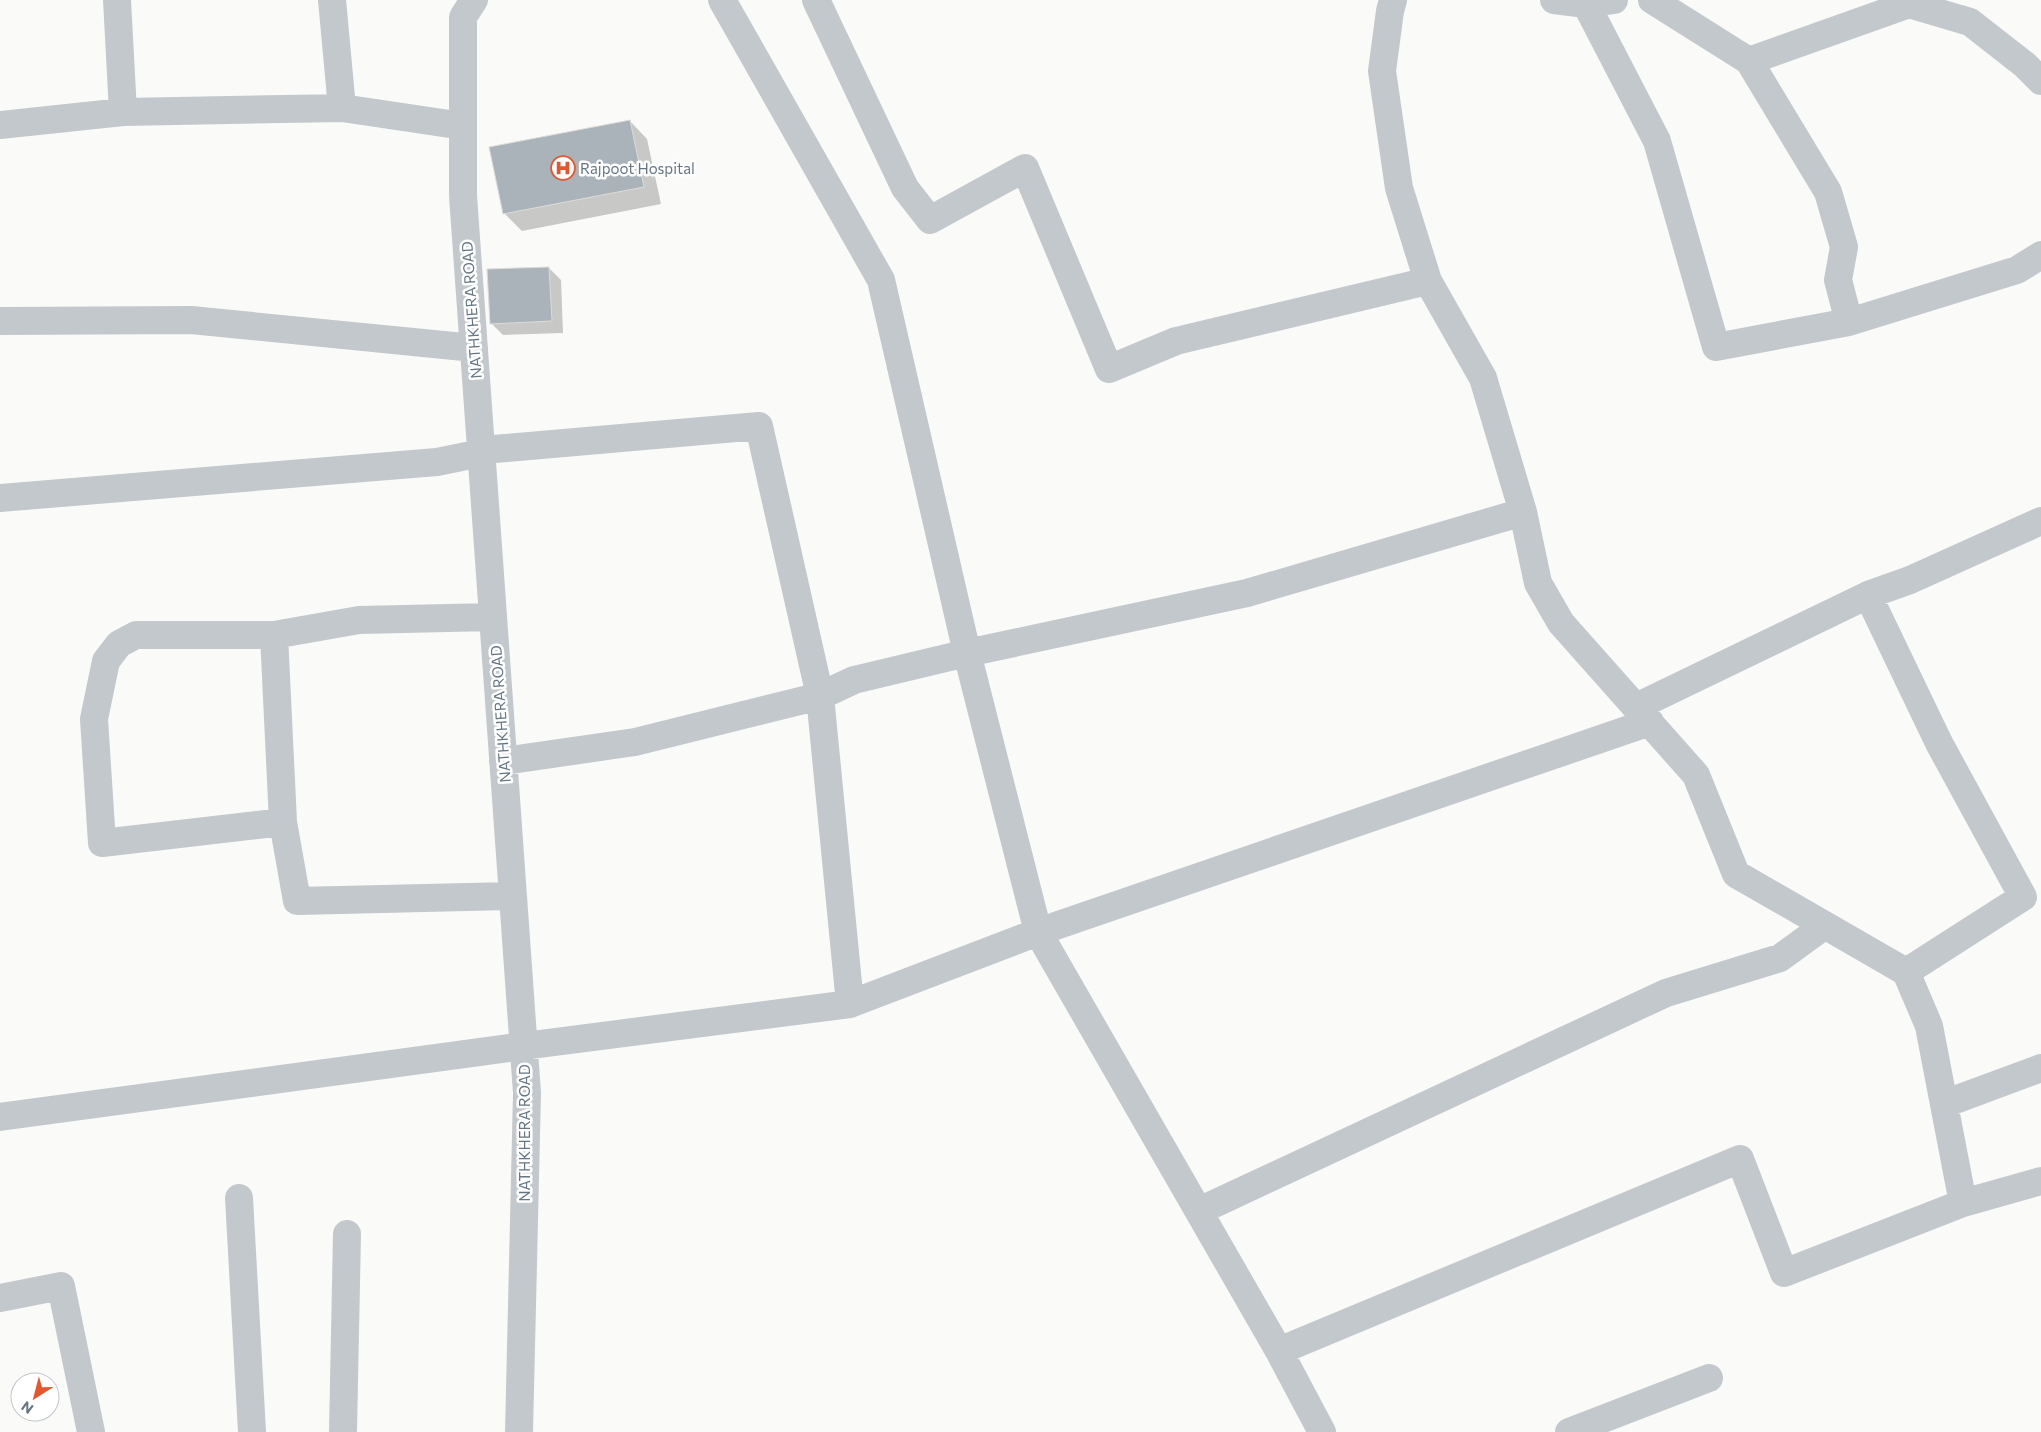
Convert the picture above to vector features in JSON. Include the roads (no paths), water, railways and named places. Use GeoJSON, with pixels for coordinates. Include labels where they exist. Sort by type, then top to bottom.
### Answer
{"type":"FeatureCollection","features":[{"type":"Feature","properties":{"kind":"street"},"geometry":{"type":"LineString","coordinates":[[117,0],[123,112]]}},
{"type":"Feature","properties":{"kind":"street"},"geometry":{"type":"LineString","coordinates":[[332,0],[342,108]]}},
{"type":"Feature","properties":{"kind":"street","name":"NATHKHERA ROAD"},"geometry":{"type":"LineString","coordinates":[[474,0],[463,17],[462,196],[527,1093],[519,1432]]}},
{"type":"Feature","properties":{"kind":"street"},"geometry":{"type":"LineString","coordinates":[[722,0],[881,280],[967,653],[1038,932],[1279,1351],[1322,1432]]}},
{"type":"Feature","properties":{"kind":"street"},"geometry":{"type":"LineString","coordinates":[[816,0],[905,188],[930,220],[1026,168],[1109,369],[1176,341],[1428,281]]}},
{"type":"Feature","properties":{"kind":"street"},"geometry":{"type":"LineString","coordinates":[[1393,0],[1382,71],[1399,188],[1428,281],[1483,378],[1523,512],[1538,583],[1561,623],[1696,775],[1736,874],[1906,972],[1929,1026],[1963,1203]]}},
{"type":"Feature","properties":{"kind":"street"},"geometry":{"type":"LineString","coordinates":[[1554,0],[1586,4],[1614,0]]}},
{"type":"Feature","properties":{"kind":"street"},"geometry":{"type":"LineString","coordinates":[[1652,0],[1749,60],[1828,192],[1844,247],[1838,280],[1849,322]]}},
{"type":"Feature","properties":{"kind":"street"},"geometry":{"type":"LineString","coordinates":[[1586,4],[1657,141],[1716,347],[1849,322],[2017,270],[2041,255]]}},
{"type":"Feature","properties":{"kind":"street"},"geometry":{"type":"LineString","coordinates":[[1749,60],[1910,4],[1970,22],[2025,65],[2041,81]]}},
{"type":"Feature","properties":{"kind":"street"},"geometry":{"type":"LineString","coordinates":[[0,125],[123,112],[342,108],[463,126]]}},
{"type":"Feature","properties":{"kind":"street"},"geometry":{"type":"LineString","coordinates":[[0,321],[191,320],[474,348]]}},
{"type":"Feature","properties":{"kind":"street"},"geometry":{"type":"LineString","coordinates":[[0,498],[437,462],[481,453],[482,450],[760,426],[820,696],[850,1004]]}},
{"type":"Feature","properties":{"kind":"street"},"geometry":{"type":"LineString","coordinates":[[503,761],[635,742],[820,696],[854,680],[967,653],[1248,593],[1523,512]]}},
{"type":"Feature","properties":{"kind":"street"},"geometry":{"type":"LineString","coordinates":[[0,1117],[850,1004],[1038,932],[1643,715],[1868,595],[1910,580],[2041,521]]}},
{"type":"Feature","properties":{"kind":"street"},"geometry":{"type":"LineString","coordinates":[[1868,595],[1938,743],[2032,892],[1906,972]]}},
{"type":"Feature","properties":{"kind":"street"},"geometry":{"type":"LineString","coordinates":[[283,822],[102,843],[94,720],[106,661],[119,644],[136,635],[274,635],[359,620],[493,617]]}},
{"type":"Feature","properties":{"kind":"street"},"geometry":{"type":"LineString","coordinates":[[274,635],[283,822],[297,901],[513,896]]}},
{"type":"Feature","properties":{"kind":"street"},"geometry":{"type":"LineString","coordinates":[[1199,1211],[1666,993],[1780,958],[1824,926]]}},
{"type":"Feature","properties":{"kind":"street"},"geometry":{"type":"LineString","coordinates":[[1944,1104],[2041,1068]]}},
{"type":"Feature","properties":{"kind":"street"},"geometry":{"type":"LineString","coordinates":[[1279,1351],[1740,1159],[1784,1272],[1963,1203],[2041,1182]]}},
{"type":"Feature","properties":{"kind":"street"},"geometry":{"type":"LineString","coordinates":[[238,1198],[252,1432]]}},
{"type":"Feature","properties":{"kind":"street"},"geometry":{"type":"LineString","coordinates":[[343,1432],[347,1234]]}},
{"type":"Feature","properties":{"kind":"street"},"geometry":{"type":"LineString","coordinates":[[0,1298],[61,1286],[91,1432]]}},
{"type":"Feature","properties":{"kind":"street"},"geometry":{"type":"LineString","coordinates":[[1569,1432],[1708,1378]]}},
{"type":"Feature","properties":{"kind":"place","name":"Rajpoot Hospital"},"geometry":{"type":"Point","coordinates":[563,168]}}]}
